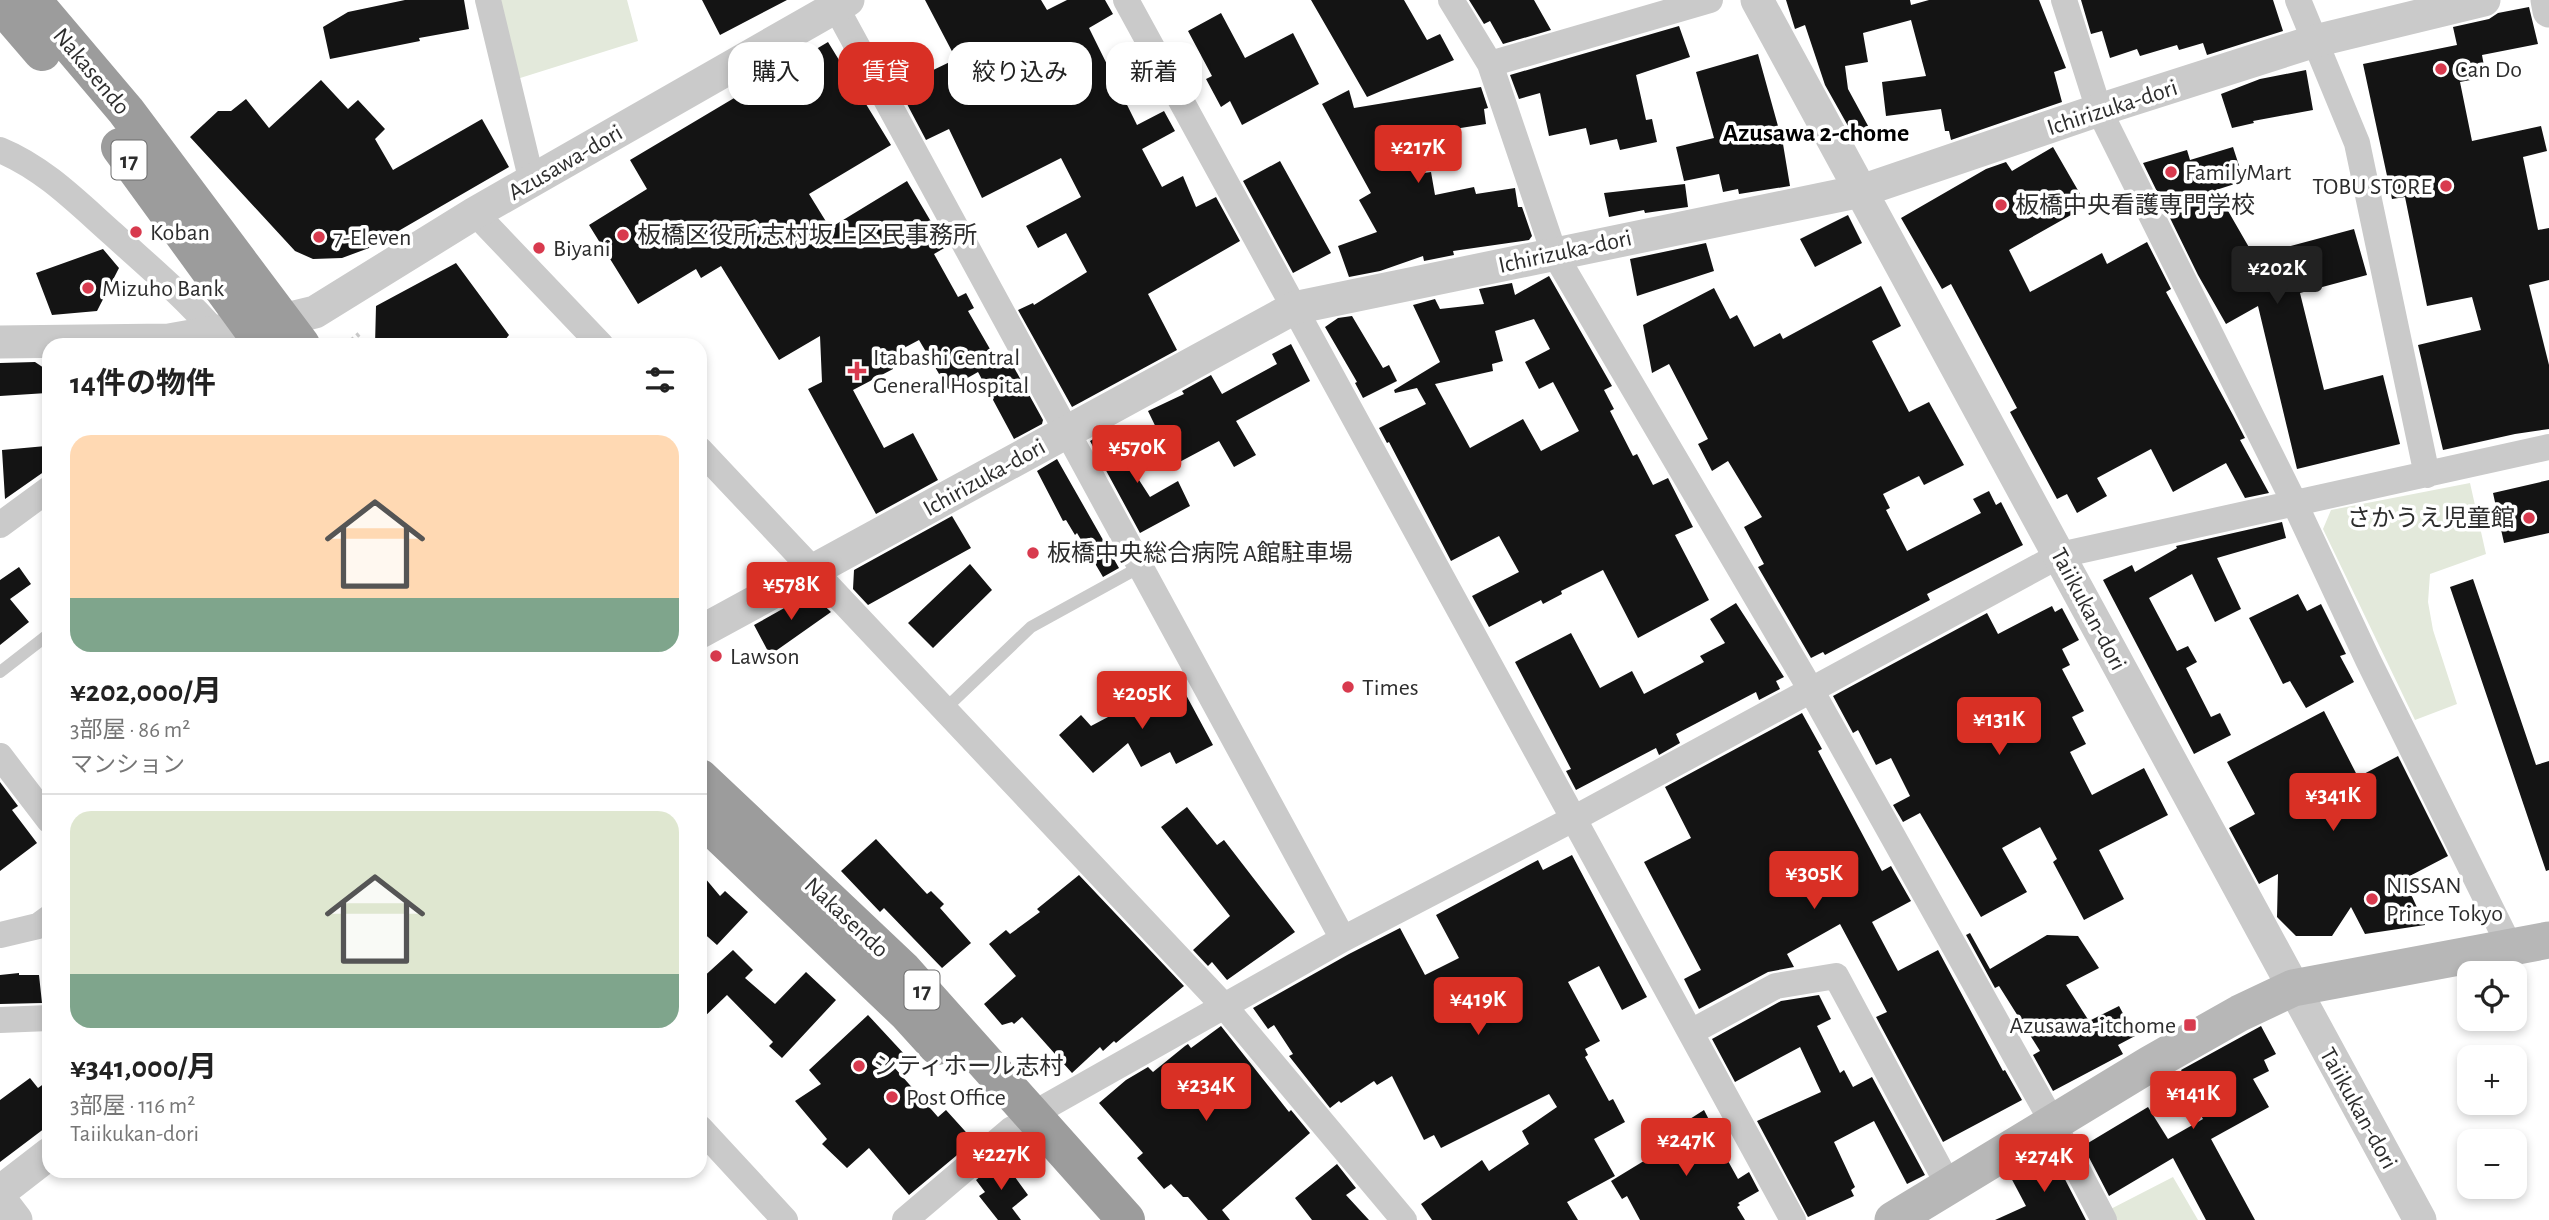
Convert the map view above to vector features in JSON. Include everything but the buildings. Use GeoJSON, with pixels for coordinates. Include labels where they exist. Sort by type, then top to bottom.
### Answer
{"type":"FeatureCollection","features":[{"type":"Feature","properties":{"kind":"highway","name":"Nakasendo"},"geometry":{"type":"LineString","coordinates":[[32,0],[112,93],[262,333]]}},
{"type":"Feature","properties":{"kind":"highway","name":"Nakasendo"},"geometry":{"type":"LineString","coordinates":[[0,3],[91,108],[262,333]]}},
{"type":"Feature","properties":{"kind":"highway","name":"Nakasendo"},"geometry":{"type":"LineString","coordinates":[[707,785],[902,969],[1022,1121],[1093,1220]]}},
{"type":"Feature","properties":{"kind":"highway","name":"Nakasendo"},"geometry":{"type":"LineString","coordinates":[[707,823],[1126,1220]]}},
{"type":"Feature","properties":{"kind":"main road"},"geometry":{"type":"LineString","coordinates":[[1893,1220],[2217,1026],[2293,988],[2549,940]]}},
{"type":"Feature","properties":{"kind":"street"},"geometry":{"type":"LineString","coordinates":[[488,0],[532,182]]}},
{"type":"Feature","properties":{"kind":"street"},"geometry":{"type":"LineString","coordinates":[[1126,0],[1793,1220]]}},
{"type":"Feature","properties":{"kind":"street"},"geometry":{"type":"LineString","coordinates":[[1451,0],[1490,64],[1554,253],[1811,691],[2053,1123],[2104,1220]]}},
{"type":"Feature","properties":{"kind":"street"},"geometry":{"type":"LineString","coordinates":[[1490,64],[1710,0]]}},
{"type":"Feature","properties":{"kind":"street","name":"Taiikukan-dori"},"geometry":{"type":"LineString","coordinates":[[1756,0],[2420,1220]]}},
{"type":"Feature","properties":{"kind":"street"},"geometry":{"type":"LineString","coordinates":[[2064,0],[2099,110],[2294,502],[2368,660],[2510,947]]}},
{"type":"Feature","properties":{"kind":"street"},"geometry":{"type":"LineString","coordinates":[[2298,0],[2357,143],[2427,475]]}},
{"type":"Feature","properties":{"kind":"street","name":"Ichirizuka-dori"},"geometry":{"type":"LineString","coordinates":[[707,628],[1294,308],[1861,191],[2099,110],[2315,41],[2484,0]]}},
{"type":"Feature","properties":{"kind":"street"},"geometry":{"type":"LineString","coordinates":[[2547,0],[2549,11]]}},
{"type":"Feature","properties":{"kind":"street"},"geometry":{"type":"LineString","coordinates":[[838,2],[1140,567],[1343,939]]}},
{"type":"Feature","properties":{"kind":"street","name":"Azusawa-dori"},"geometry":{"type":"LineString","coordinates":[[196,338],[262,333],[315,312],[475,213],[838,2]]}},
{"type":"Feature","properties":{"kind":"street"},"geometry":{"type":"LineString","coordinates":[[0,150],[17,157],[58,185],[188,301],[262,333]]}},
{"type":"Feature","properties":{"kind":"street"},"geometry":{"type":"LineString","coordinates":[[475,213],[594,338]]}},
{"type":"Feature","properties":{"kind":"street","name":"Azusawa-dori"},"geometry":{"type":"LineString","coordinates":[[0,342],[42,343]]}},
{"type":"Feature","properties":{"kind":"street"},"geometry":{"type":"LineString","coordinates":[[905,1220],[1022,1121],[1343,939],[1575,818],[2060,555],[2549,447]]}},
{"type":"Feature","properties":{"kind":"street"},"geometry":{"type":"LineString","coordinates":[[707,457],[1225,1007],[1404,1220]]}},
{"type":"Feature","properties":{"kind":"street"},"geometry":{"type":"LineString","coordinates":[[0,525],[42,494]]}},
{"type":"Feature","properties":{"kind":"street"},"geometry":{"type":"LineString","coordinates":[[0,756],[42,811]]}},
{"type":"Feature","properties":{"kind":"street"},"geometry":{"type":"LineString","coordinates":[[0,935],[42,923]]}},
{"type":"Feature","properties":{"kind":"street"},"geometry":{"type":"LineString","coordinates":[[1691,1032],[1776,986],[1836,976],[1949,1186]]}},
{"type":"Feature","properties":{"kind":"street"},"geometry":{"type":"LineString","coordinates":[[0,1020],[42,1018]]}},
{"type":"Feature","properties":{"kind":"street"},"geometry":{"type":"LineString","coordinates":[[707,1136],[785,1220]]}},
{"type":"Feature","properties":{"kind":"street"},"geometry":{"type":"LineString","coordinates":[[0,1192],[42,1159]]}},
{"type":"Feature","properties":{"kind":"street"},"geometry":{"type":"LineString","coordinates":[[0,1199],[16,1220]]}},
{"type":"Feature","properties":{"kind":"lane"},"geometry":{"type":"LineString","coordinates":[[946,708],[1031,627],[1140,567]]}},
{"type":"Feature","properties":{"kind":"lane"},"geometry":{"type":"LineString","coordinates":[[0,672],[42,639]]}},
{"type":"Feature","properties":{"kind":"path"},"geometry":{"type":"LineString","coordinates":[[354,338],[359,334]]}},
{"type":"Feature","properties":{"kind":"shaded area"},"geometry":{"type":"Polygon","coordinates":[[[498,0],[627,0],[638,41],[517,79],[498,0]]]}},
{"type":"Feature","properties":{"kind":"shaded area"},"geometry":{"type":"Polygon","coordinates":[[[2470,483],[2486,554],[2430,574],[2428,602],[2433,630],[2457,704],[2415,720],[2323,529],[2331,510],[2470,483]]]}},
{"type":"Feature","properties":{"kind":"shaded area"},"geometry":{"type":"Polygon","coordinates":[[[2173,1177],[2198,1220],[2104,1220],[2101,1214],[2173,1177]]]}},
{"type":"Feature","properties":{"kind":"place","name":"Can Do"},"geometry":{"type":"Point","coordinates":[2441,69]}},
{"type":"Feature","properties":{"kind":"place","name":"FamilyMart"},"geometry":{"type":"Point","coordinates":[2171,172]}},
{"type":"Feature","properties":{"kind":"place","name":"TOBU STORE"},"geometry":{"type":"Point","coordinates":[2446,186]}},
{"type":"Feature","properties":{"kind":"place","name":"板橋中央看護専門学校"},"geometry":{"type":"Point","coordinates":[2001,205]}},
{"type":"Feature","properties":{"kind":"place","name":"Koban"},"geometry":{"type":"Point","coordinates":[136,232]}},
{"type":"Feature","properties":{"kind":"place","name":"板橋区役所 志村坂上区民事務所"},"geometry":{"type":"Point","coordinates":[623,235]}},
{"type":"Feature","properties":{"kind":"place","name":"7-Eleven"},"geometry":{"type":"Point","coordinates":[319,237]}},
{"type":"Feature","properties":{"kind":"place","name":"Biyani"},"geometry":{"type":"Point","coordinates":[539,248]}},
{"type":"Feature","properties":{"kind":"place","name":"Mizuho Bank"},"geometry":{"type":"Point","coordinates":[88,288]}},
{"type":"Feature","properties":{"kind":"place","name":"Itabashi Central General Hospital"},"geometry":{"type":"Point","coordinates":[857,371]}},
{"type":"Feature","properties":{"kind":"place","name":"さかうえ児童館"},"geometry":{"type":"Point","coordinates":[2529,518]}},
{"type":"Feature","properties":{"kind":"place","name":"板橋中央総合病院 A館駐車場"},"geometry":{"type":"Point","coordinates":[1033,553]}},
{"type":"Feature","properties":{"kind":"place","name":"Lawson"},"geometry":{"type":"Point","coordinates":[716,656]}},
{"type":"Feature","properties":{"kind":"place","name":"Times"},"geometry":{"type":"Point","coordinates":[1348,687]}},
{"type":"Feature","properties":{"kind":"place","name":"NISSAN Prince Tokyo"},"geometry":{"type":"Point","coordinates":[2372,899]}},
{"type":"Feature","properties":{"kind":"place","name":"Azusawa-itchome"},"geometry":{"type":"Point","coordinates":[2190,1025]}},
{"type":"Feature","properties":{"kind":"place","name":"シティホール志村"},"geometry":{"type":"Point","coordinates":[859,1066]}},
{"type":"Feature","properties":{"kind":"place","name":"Post Office"},"geometry":{"type":"Point","coordinates":[892,1097]}},
{"type":"Feature","properties":{"kind":"district","name":"Azusawa 2-chome"},"geometry":{"type":"Point","coordinates":[1816,132]}}]}
